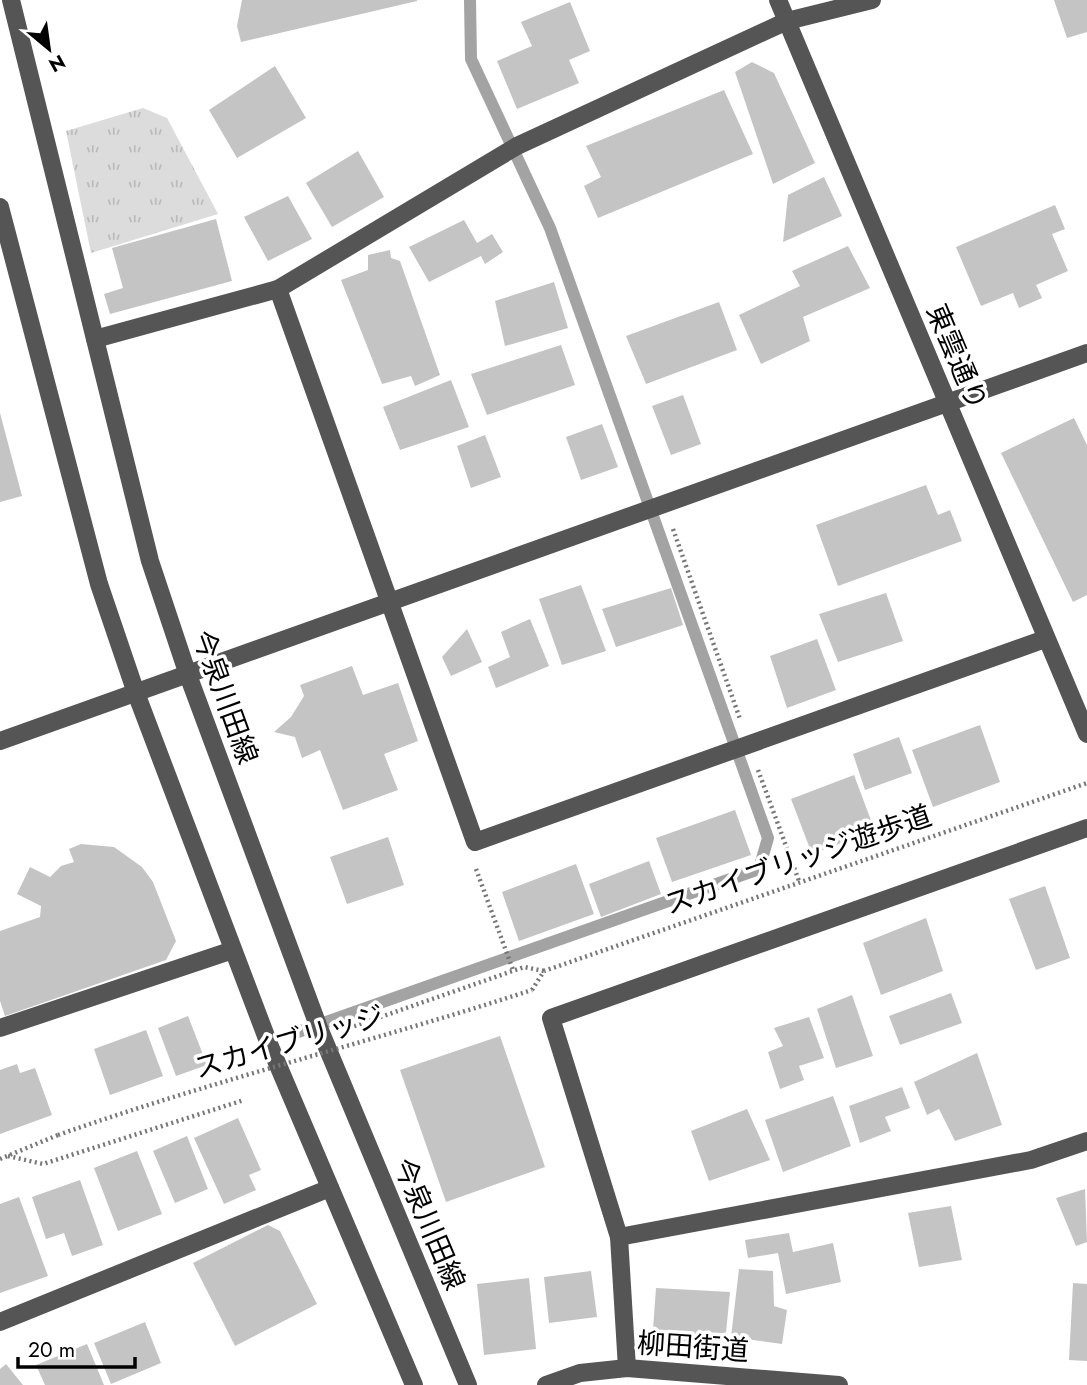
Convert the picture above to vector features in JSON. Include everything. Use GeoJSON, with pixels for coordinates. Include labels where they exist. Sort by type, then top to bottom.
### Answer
{"type":"FeatureCollection","features":[{"type":"Feature","properties":{"kind":"street","name":"今泉川田線"},"geometry":{"type":"LineString","coordinates":[[11,0],[150,561],[187,675],[318,1028],[468,1385]]}},
{"type":"Feature","properties":{"kind":"street","name":"東雲通り"},"geometry":{"type":"LineString","coordinates":[[778,0],[1087,734]]}},
{"type":"Feature","properties":{"kind":"street"},"geometry":{"type":"LineString","coordinates":[[95,339],[278,289],[517,146],[787,21],[872,0]]}},
{"type":"Feature","properties":{"kind":"street"},"geometry":{"type":"LineString","coordinates":[[0,207],[4,235],[99,584],[136,693],[269,1044],[414,1385]]}},
{"type":"Feature","properties":{"kind":"street"},"geometry":{"type":"LineString","coordinates":[[278,289],[475,842],[1045,639]]}},
{"type":"Feature","properties":{"kind":"street"},"geometry":{"type":"LineString","coordinates":[[0,741],[1087,352]]}},
{"type":"Feature","properties":{"kind":"street"},"geometry":{"type":"LineString","coordinates":[[627,1368],[619,1237],[551,1018],[1087,828]]}},
{"type":"Feature","properties":{"kind":"street"},"geometry":{"type":"LineString","coordinates":[[0,1028],[233,950]]}},
{"type":"Feature","properties":{"kind":"street"},"geometry":{"type":"LineString","coordinates":[[619,1237],[1031,1160],[1087,1141]]}},
{"type":"Feature","properties":{"kind":"street"},"geometry":{"type":"LineString","coordinates":[[0,1322],[330,1188]]}},
{"type":"Feature","properties":{"kind":"street","name":"柳田街道"},"geometry":{"type":"LineString","coordinates":[[546,1385],[580,1373],[627,1368],[839,1385]]}},
{"type":"Feature","properties":{"kind":"path"},"geometry":{"type":"LineString","coordinates":[[673,527],[799,881]]}},
{"type":"Feature","properties":{"kind":"path","name":"スカイブリッジ遊歩道"},"geometry":{"type":"LineString","coordinates":[[337,1032],[524,967],[544,971],[1087,783]]}},
{"type":"Feature","properties":{"kind":"path"},"geometry":{"type":"LineString","coordinates":[[475,842],[474,864],[513,971]]}},
{"type":"Feature","properties":{"kind":"path","name":"スカイブリッジ"},"geometry":{"type":"LineString","coordinates":[[8,1156],[138,1107],[434,1022],[532,990],[544,971]]}},
{"type":"Feature","properties":{"kind":"path"},"geometry":{"type":"LineString","coordinates":[[0,1159],[8,1156],[43,1164],[244,1100]]}},
{"type":"Feature","properties":{"kind":"green space"},"geometry":{"type":"Polygon","coordinates":[[[143,108],[167,118],[218,214],[91,253],[66,131],[143,108]]]}},
{"type":"Feature","properties":{"kind":"building"},"geometry":{"type":"Polygon","coordinates":[[[242,0],[417,1],[241,42],[237,26],[242,0]]]}},
{"type":"Feature","properties":{"kind":"building"},"geometry":{"type":"Polygon","coordinates":[[[1054,0],[1087,0],[1087,32],[1067,38],[1054,0]]]}},
{"type":"Feature","properties":{"kind":"building"},"geometry":{"type":"Polygon","coordinates":[[[570,2],[590,51],[569,60],[579,83],[517,109],[497,61],[532,46],[521,22],[570,2]]]}},
{"type":"Feature","properties":{"kind":"building"},"geometry":{"type":"Polygon","coordinates":[[[752,62],[774,73],[815,163],[773,184],[735,72],[752,62]]]}},
{"type":"Feature","properties":{"kind":"building"},"geometry":{"type":"Polygon","coordinates":[[[275,66],[306,118],[237,158],[209,110],[275,66]]]}},
{"type":"Feature","properties":{"kind":"building"},"geometry":{"type":"Polygon","coordinates":[[[724,90],[753,154],[598,218],[584,186],[601,177],[586,146],[724,90]]]}},
{"type":"Feature","properties":{"kind":"building"},"geometry":{"type":"Polygon","coordinates":[[[358,151],[384,197],[332,227],[306,183],[358,151]]]}},
{"type":"Feature","properties":{"kind":"building"},"geometry":{"type":"Polygon","coordinates":[[[824,177],[842,216],[783,242],[788,195],[824,177]]]}},
{"type":"Feature","properties":{"kind":"building"},"geometry":{"type":"Polygon","coordinates":[[[288,196],[312,239],[268,261],[244,217],[288,196]]]}},
{"type":"Feature","properties":{"kind":"building"},"geometry":{"type":"Polygon","coordinates":[[[1055,205],[1065,229],[1052,234],[1068,271],[1036,285],[1042,298],[1019,308],[1013,293],[981,306],[956,247],[1055,205]]]}},
{"type":"Feature","properties":{"kind":"building"},"geometry":{"type":"Polygon","coordinates":[[[216,219],[232,281],[110,314],[104,294],[123,288],[112,248],[216,219]]]}},
{"type":"Feature","properties":{"kind":"building"},"geometry":{"type":"Polygon","coordinates":[[[464,220],[477,243],[492,234],[503,252],[485,264],[481,256],[429,282],[409,247],[464,220]]]}},
{"type":"Feature","properties":{"kind":"building"},"geometry":{"type":"Polygon","coordinates":[[[848,246],[870,288],[803,317],[810,341],[761,364],[739,315],[800,286],[792,271],[848,246]]]}},
{"type":"Feature","properties":{"kind":"building"},"geometry":{"type":"Polygon","coordinates":[[[390,250],[391,258],[400,261],[440,375],[415,386],[411,376],[382,384],[341,280],[368,270],[368,255],[390,250]]]}},
{"type":"Feature","properties":{"kind":"building"},"geometry":{"type":"Polygon","coordinates":[[[554,282],[568,328],[505,346],[495,301],[554,282]]]}},
{"type":"Feature","properties":{"kind":"building"},"geometry":{"type":"Polygon","coordinates":[[[719,302],[737,350],[646,384],[626,336],[719,302]]]}},
{"type":"Feature","properties":{"kind":"building"},"geometry":{"type":"Polygon","coordinates":[[[561,345],[575,385],[487,415],[471,374],[561,345]]]}},
{"type":"Feature","properties":{"kind":"building"},"geometry":{"type":"Polygon","coordinates":[[[451,380],[469,427],[400,450],[383,407],[451,380]]]}},
{"type":"Feature","properties":{"kind":"building"},"geometry":{"type":"Polygon","coordinates":[[[683,395],[701,444],[671,455],[652,406],[683,395]]]}},
{"type":"Feature","properties":{"kind":"building"},"geometry":{"type":"Polygon","coordinates":[[[0,413],[22,496],[0,502],[0,413]]]}},
{"type":"Feature","properties":{"kind":"building"},"geometry":{"type":"Polygon","coordinates":[[[1074,418],[1087,445],[1087,595],[1073,602],[1001,453],[1074,418]]]}},
{"type":"Feature","properties":{"kind":"building"},"geometry":{"type":"Polygon","coordinates":[[[602,424],[618,467],[581,480],[566,437],[602,424]]]}},
{"type":"Feature","properties":{"kind":"building"},"geometry":{"type":"Polygon","coordinates":[[[485,435],[501,477],[471,488],[457,446],[485,435]]]}},
{"type":"Feature","properties":{"kind":"building"},"geometry":{"type":"Polygon","coordinates":[[[926,485],[938,515],[950,510],[962,541],[838,586],[816,525],[926,485]]]}},
{"type":"Feature","properties":{"kind":"building"},"geometry":{"type":"Polygon","coordinates":[[[581,585],[606,651],[562,665],[539,599],[581,585]]]}},
{"type":"Feature","properties":{"kind":"building"},"geometry":{"type":"Polygon","coordinates":[[[671,588],[683,625],[616,647],[602,609],[671,588]]]}},
{"type":"Feature","properties":{"kind":"building"},"geometry":{"type":"Polygon","coordinates":[[[886,593],[903,641],[838,662],[819,614],[886,593]]]}},
{"type":"Feature","properties":{"kind":"building"},"geometry":{"type":"Polygon","coordinates":[[[530,619],[549,666],[496,688],[488,667],[510,657],[501,632],[530,619]]]}},
{"type":"Feature","properties":{"kind":"building"},"geometry":{"type":"Polygon","coordinates":[[[467,629],[482,662],[451,676],[442,657],[467,629]]]}},
{"type":"Feature","properties":{"kind":"building"},"geometry":{"type":"Polygon","coordinates":[[[817,639],[836,690],[787,708],[770,656],[817,639]]]}},
{"type":"Feature","properties":{"kind":"building"},"geometry":{"type":"Polygon","coordinates":[[[352,666],[363,695],[398,683],[418,741],[384,754],[398,790],[343,810],[320,750],[302,758],[295,737],[274,732],[291,717],[304,696],[300,685],[352,666]]]}},
{"type":"Feature","properties":{"kind":"building"},"geometry":{"type":"Polygon","coordinates":[[[980,725],[1000,782],[933,807],[912,750],[980,725]]]}},
{"type":"Feature","properties":{"kind":"building"},"geometry":{"type":"Polygon","coordinates":[[[899,737],[912,773],[865,790],[853,754],[899,737]]]}},
{"type":"Feature","properties":{"kind":"building"},"geometry":{"type":"Polygon","coordinates":[[[854,775],[875,831],[812,854],[791,799],[854,775]]]}},
{"type":"Feature","properties":{"kind":"building"},"geometry":{"type":"Polygon","coordinates":[[[735,810],[751,855],[672,882],[656,838],[735,810]]]}},
{"type":"Feature","properties":{"kind":"building"},"geometry":{"type":"Polygon","coordinates":[[[388,837],[404,885],[347,904],[330,857],[388,837]]]}},
{"type":"Feature","properties":{"kind":"building"},"geometry":{"type":"Polygon","coordinates":[[[81,844],[114,847],[142,867],[153,882],[176,941],[166,960],[5,1016],[0,1001],[0,931],[40,917],[41,906],[17,894],[30,867],[50,877],[61,866],[74,862],[69,849],[81,844]]]}},
{"type":"Feature","properties":{"kind":"building"},"geometry":{"type":"Polygon","coordinates":[[[649,861],[661,894],[601,917],[589,884],[649,861]]]}},
{"type":"Feature","properties":{"kind":"building"},"geometry":{"type":"Polygon","coordinates":[[[576,864],[594,914],[519,941],[502,892],[576,864]]]}},
{"type":"Feature","properties":{"kind":"building"},"geometry":{"type":"Polygon","coordinates":[[[1045,886],[1070,958],[1036,970],[1009,899],[1045,886]]]}},
{"type":"Feature","properties":{"kind":"building"},"geometry":{"type":"Polygon","coordinates":[[[926,918],[943,971],[881,995],[863,943],[926,918]]]}},
{"type":"Feature","properties":{"kind":"building"},"geometry":{"type":"Polygon","coordinates":[[[951,993],[962,1023],[900,1045],[889,1016],[951,993]]]}},
{"type":"Feature","properties":{"kind":"building"},"geometry":{"type":"Polygon","coordinates":[[[852,995],[873,1056],[836,1068],[817,1009],[852,995]]]}},
{"type":"Feature","properties":{"kind":"building"},"geometry":{"type":"Polygon","coordinates":[[[188,1016],[207,1065],[176,1076],[158,1028],[188,1016]]]}},
{"type":"Feature","properties":{"kind":"building"},"geometry":{"type":"Polygon","coordinates":[[[809,1017],[824,1058],[799,1066],[804,1080],[780,1089],[768,1052],[783,1046],[774,1028],[809,1017]]]}},
{"type":"Feature","properties":{"kind":"building"},"geometry":{"type":"Polygon","coordinates":[[[146,1030],[163,1076],[110,1095],[94,1049],[146,1030]]]}},
{"type":"Feature","properties":{"kind":"building"},"geometry":{"type":"Polygon","coordinates":[[[500,1036],[545,1167],[446,1202],[400,1070],[500,1036]]]}},
{"type":"Feature","properties":{"kind":"building"},"geometry":{"type":"Polygon","coordinates":[[[977,1053],[1002,1125],[955,1141],[939,1109],[927,1115],[914,1082],[977,1053]]]}},
{"type":"Feature","properties":{"kind":"building"},"geometry":{"type":"Polygon","coordinates":[[[17,1064],[20,1073],[35,1068],[52,1115],[0,1134],[0,1070],[17,1064]]]}},
{"type":"Feature","properties":{"kind":"building"},"geometry":{"type":"Polygon","coordinates":[[[902,1087],[910,1108],[885,1117],[891,1131],[860,1143],[849,1106],[902,1087]]]}},
{"type":"Feature","properties":{"kind":"building"},"geometry":{"type":"Polygon","coordinates":[[[833,1096],[851,1146],[783,1172],[765,1120],[833,1096]]]}},
{"type":"Feature","properties":{"kind":"building"},"geometry":{"type":"Polygon","coordinates":[[[747,1109],[770,1160],[709,1181],[691,1131],[747,1109]]]}},
{"type":"Feature","properties":{"kind":"building"},"geometry":{"type":"Polygon","coordinates":[[[238,1118],[261,1170],[249,1175],[256,1190],[224,1204],[194,1138],[238,1118]]]}},
{"type":"Feature","properties":{"kind":"building"},"geometry":{"type":"Polygon","coordinates":[[[187,1136],[208,1189],[175,1203],[153,1151],[187,1136]]]}},
{"type":"Feature","properties":{"kind":"building"},"geometry":{"type":"Polygon","coordinates":[[[137,1151],[162,1214],[118,1231],[94,1168],[137,1151]]]}},
{"type":"Feature","properties":{"kind":"building"},"geometry":{"type":"Polygon","coordinates":[[[80,1180],[103,1245],[72,1256],[64,1233],[46,1239],[32,1197],[80,1180]]]}},
{"type":"Feature","properties":{"kind":"building"},"geometry":{"type":"Polygon","coordinates":[[[1085,1189],[1087,1242],[1076,1246],[1056,1198],[1085,1189]]]}},
{"type":"Feature","properties":{"kind":"building"},"geometry":{"type":"Polygon","coordinates":[[[19,1197],[48,1276],[0,1293],[0,1204],[19,1197]]]}},
{"type":"Feature","properties":{"kind":"building"},"geometry":{"type":"Polygon","coordinates":[[[951,1206],[962,1260],[919,1267],[908,1213],[951,1206]]]}},
{"type":"Feature","properties":{"kind":"building"},"geometry":{"type":"Polygon","coordinates":[[[268,1225],[280,1231],[317,1304],[235,1346],[193,1263],[268,1225]]]}},
{"type":"Feature","properties":{"kind":"building"},"geometry":{"type":"Polygon","coordinates":[[[789,1233],[793,1252],[833,1243],[841,1282],[786,1294],[778,1253],[748,1258],[745,1240],[789,1233]]]}},
{"type":"Feature","properties":{"kind":"building"},"geometry":{"type":"Polygon","coordinates":[[[739,1269],[773,1271],[774,1306],[787,1310],[782,1344],[731,1337],[739,1269]]]}},
{"type":"Feature","properties":{"kind":"building"},"geometry":{"type":"Polygon","coordinates":[[[591,1271],[597,1317],[549,1323],[544,1277],[591,1271]]]}},
{"type":"Feature","properties":{"kind":"building"},"geometry":{"type":"Polygon","coordinates":[[[529,1278],[536,1349],[484,1355],[477,1284],[529,1278]]]}},
{"type":"Feature","properties":{"kind":"building"},"geometry":{"type":"Polygon","coordinates":[[[1073,1283],[1087,1284],[1087,1361],[1069,1360],[1073,1283]]]}},
{"type":"Feature","properties":{"kind":"building"},"geometry":{"type":"Polygon","coordinates":[[[656,1288],[730,1292],[725,1343],[664,1346],[653,1329],[656,1288]]]}},
{"type":"Feature","properties":{"kind":"building"},"geometry":{"type":"Polygon","coordinates":[[[145,1322],[161,1363],[111,1384],[94,1343],[145,1322]]]}},
{"type":"Feature","properties":{"kind":"building"},"geometry":{"type":"Polygon","coordinates":[[[87,1344],[104,1385],[45,1385],[36,1365],[87,1344]]]}},
{"type":"Feature","properties":{"kind":"building"},"geometry":{"type":"Polygon","coordinates":[[[6,1364],[23,1385],[0,1385],[0,1369],[6,1364]]]}},
{"type":"Feature","properties":{"kind":"waterway"},"geometry":{"type":"LineString","coordinates":[[295,1033],[759,869],[768,838],[550,228],[471,59],[470,0]]}}]}
